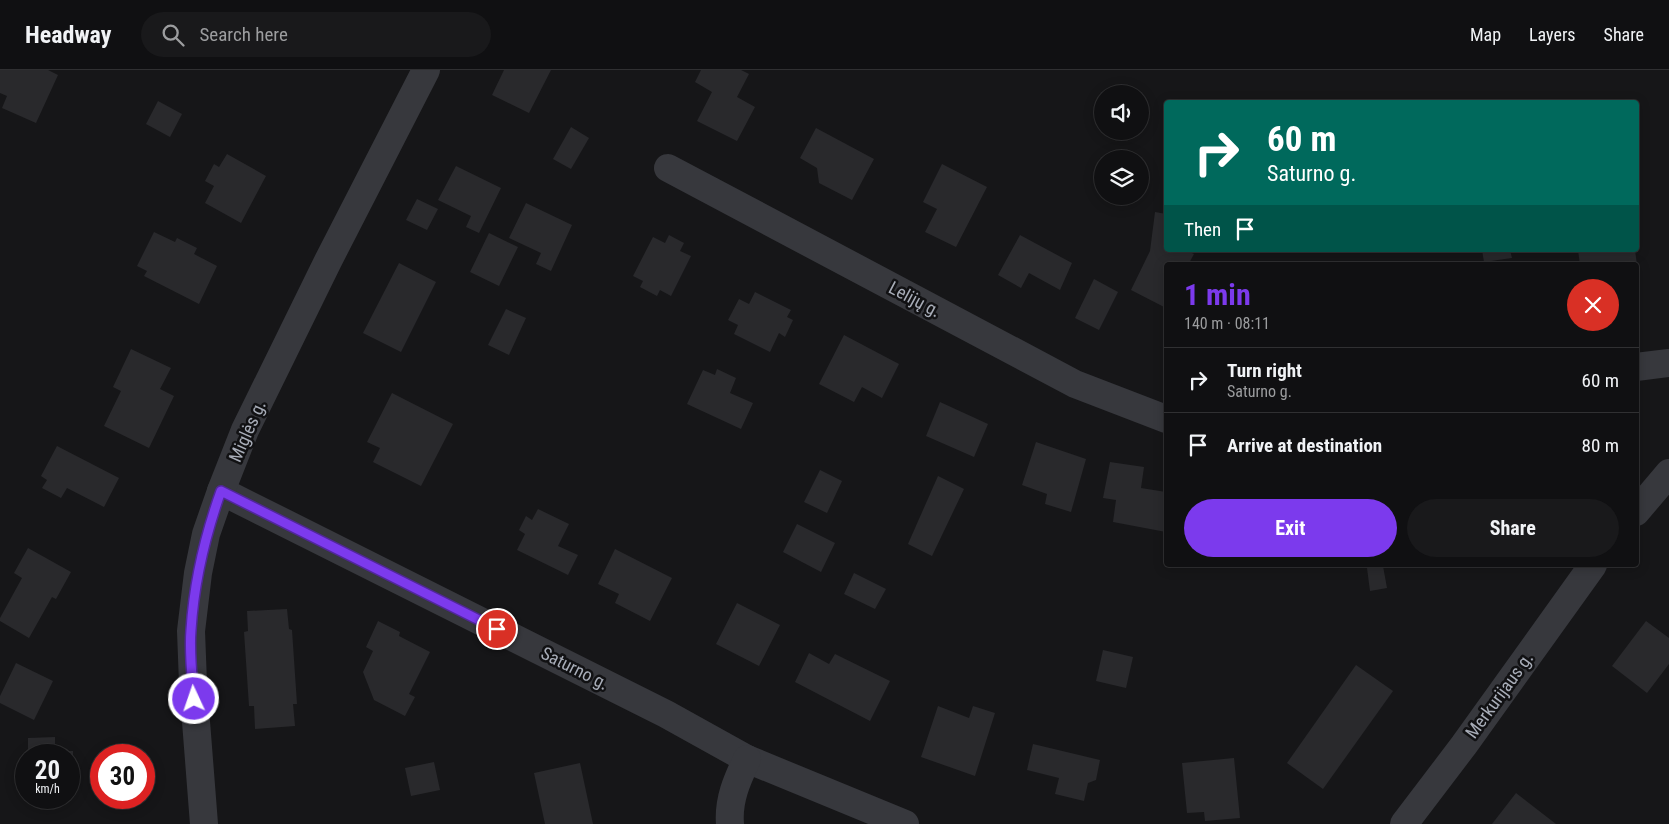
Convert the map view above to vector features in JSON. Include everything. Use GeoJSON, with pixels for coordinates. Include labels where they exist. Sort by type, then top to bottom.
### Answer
{"type":"FeatureCollection","features":[{"type":"Feature","properties":{"kind":"street","name":"Miglės g."},"geometry":{"type":"LineString","coordinates":[[204,824],[193,692],[191,631],[206,534],[245,430],[328,261],[426,70]]}},
{"type":"Feature","properties":{"kind":"street","name":"Lelijų g."},"geometry":{"type":"LineString","coordinates":[[668,168],[1075,384],[1164,418]]}},
{"type":"Feature","properties":{"kind":"street"},"geometry":{"type":"LineString","coordinates":[[1639,367],[1669,363]]}},
{"type":"Feature","properties":{"kind":"street"},"geometry":{"type":"LineString","coordinates":[[1639,508],[1669,473]]}},
{"type":"Feature","properties":{"kind":"street","name":"Saturno g."},"geometry":{"type":"LineString","coordinates":[[221,491],[657,709],[747,758],[905,824]]}},
{"type":"Feature","properties":{"kind":"street","name":"Merkurijaus g."},"geometry":{"type":"LineString","coordinates":[[1404,824],[1464,745],[1592,567]]}},
{"type":"Feature","properties":{"kind":"street"},"geometry":{"type":"LineString","coordinates":[[730,824],[731,797],[747,758]]}},
{"type":"Feature","properties":{"kind":"building"},"geometry":{"type":"Polygon","coordinates":[[[0,70],[48,70],[58,75],[36,123],[2,108],[7,96],[0,93],[0,70]]]}},
{"type":"Feature","properties":{"kind":"building"},"geometry":{"type":"Polygon","coordinates":[[[504,70],[551,70],[529,113],[492,95],[504,70]]]}},
{"type":"Feature","properties":{"kind":"building"},"geometry":{"type":"Polygon","coordinates":[[[701,70],[741,70],[749,74],[737,97],[755,107],[737,141],[697,121],[712,92],[695,82],[701,70]]]}},
{"type":"Feature","properties":{"kind":"building"},"geometry":{"type":"Polygon","coordinates":[[[158,101],[182,114],[170,137],[146,124],[158,101]]]}},
{"type":"Feature","properties":{"kind":"building"},"geometry":{"type":"Polygon","coordinates":[[[571,127],[589,138],[571,169],[553,159],[571,127]]]}},
{"type":"Feature","properties":{"kind":"building"},"geometry":{"type":"Polygon","coordinates":[[[816,128],[874,159],[852,200],[819,183],[817,168],[800,158],[816,128]]]}},
{"type":"Feature","properties":{"kind":"building"},"geometry":{"type":"Polygon","coordinates":[[[227,154],[266,176],[241,223],[205,203],[214,186],[205,181],[214,164],[219,167],[227,154]]]}},
{"type":"Feature","properties":{"kind":"building"},"geometry":{"type":"Polygon","coordinates":[[[942,164],[987,187],[956,247],[925,232],[937,209],[923,202],[942,164]]]}},
{"type":"Feature","properties":{"kind":"building"},"geometry":{"type":"Polygon","coordinates":[[[456,166],[501,188],[479,233],[466,227],[471,216],[438,200],[456,166]]]}},
{"type":"Feature","properties":{"kind":"building"},"geometry":{"type":"Polygon","coordinates":[[[417,199],[438,209],[427,230],[406,220],[417,199]]]}},
{"type":"Feature","properties":{"kind":"building"},"geometry":{"type":"Polygon","coordinates":[[[526,203],[572,225],[551,271],[536,264],[541,253],[509,238],[526,203]]]}},
{"type":"Feature","properties":{"kind":"building"},"geometry":{"type":"Polygon","coordinates":[[[1155,212],[1164,214],[1164,252],[1190,252],[1194,254],[1190,262],[1164,262],[1164,307],[1131,290],[1150,251],[1155,212]]]}},
{"type":"Feature","properties":{"kind":"building"},"geometry":{"type":"Polygon","coordinates":[[[154,232],[175,242],[177,238],[197,248],[194,254],[217,266],[199,304],[144,276],[147,271],[137,266],[154,232]]]}},
{"type":"Feature","properties":{"kind":"building"},"geometry":{"type":"Polygon","coordinates":[[[489,233],[518,247],[499,286],[470,272],[489,233]]]}},
{"type":"Feature","properties":{"kind":"building"},"geometry":{"type":"Polygon","coordinates":[[[669,235],[684,243],[680,251],[691,256],[671,296],[660,290],[657,296],[640,287],[643,281],[633,276],[653,237],[665,243],[669,235]]]}},
{"type":"Feature","properties":{"kind":"building"},"geometry":{"type":"Polygon","coordinates":[[[1020,235],[1072,263],[1060,290],[1029,273],[1021,288],[998,275],[1020,235]]]}},
{"type":"Feature","properties":{"kind":"building"},"geometry":{"type":"Polygon","coordinates":[[[1482,252],[1510,252],[1512,258],[1484,262],[1482,252]]]}},
{"type":"Feature","properties":{"kind":"building"},"geometry":{"type":"Polygon","coordinates":[[[1578,252],[1635,252],[1637,262],[1580,262],[1578,252]]]}},
{"type":"Feature","properties":{"kind":"building"},"geometry":{"type":"Polygon","coordinates":[[[399,263],[436,282],[401,352],[363,333],[399,263]]]}},
{"type":"Feature","properties":{"kind":"building"},"geometry":{"type":"Polygon","coordinates":[[[1094,279],[1118,292],[1099,330],[1075,318],[1094,279]]]}},
{"type":"Feature","properties":{"kind":"building"},"geometry":{"type":"Polygon","coordinates":[[[755,292],[791,310],[787,317],[793,320],[785,337],[779,333],[770,352],[734,334],[738,325],[728,320],[739,299],[749,304],[755,292]]]}},
{"type":"Feature","properties":{"kind":"building"},"geometry":{"type":"Polygon","coordinates":[[[506,309],[526,318],[509,355],[488,345],[506,309]]]}},
{"type":"Feature","properties":{"kind":"building"},"geometry":{"type":"Polygon","coordinates":[[[844,335],[899,364],[882,398],[862,387],[854,402],[819,384],[844,335]]]}},
{"type":"Feature","properties":{"kind":"building"},"geometry":{"type":"Polygon","coordinates":[[[131,349],[171,368],[160,389],[174,396],[149,448],[104,426],[121,391],[113,387],[131,349]]]}},
{"type":"Feature","properties":{"kind":"building"},"geometry":{"type":"Polygon","coordinates":[[[717,369],[736,378],[730,393],[753,403],[741,429],[687,404],[703,370],[715,375],[717,369]]]}},
{"type":"Feature","properties":{"kind":"building"},"geometry":{"type":"Polygon","coordinates":[[[392,393],[453,424],[421,486],[373,462],[380,448],[367,442],[392,393]]]}},
{"type":"Feature","properties":{"kind":"building"},"geometry":{"type":"Polygon","coordinates":[[[940,402],[988,424],[974,457],[926,436],[940,402]]]}},
{"type":"Feature","properties":{"kind":"building"},"geometry":{"type":"Polygon","coordinates":[[[1036,442],[1086,459],[1071,512],[1045,504],[1047,494],[1022,485],[1036,442]]]}},
{"type":"Feature","properties":{"kind":"building"},"geometry":{"type":"Polygon","coordinates":[[[57,446],[119,478],[104,507],[67,488],[61,498],[42,488],[47,480],[41,476],[57,446]]]}},
{"type":"Feature","properties":{"kind":"building"},"geometry":{"type":"Polygon","coordinates":[[[1110,462],[1144,467],[1141,488],[1164,492],[1164,532],[1113,522],[1116,500],[1103,498],[1110,462]]]}},
{"type":"Feature","properties":{"kind":"building"},"geometry":{"type":"Polygon","coordinates":[[[820,470],[842,481],[827,513],[804,502],[820,470]]]}},
{"type":"Feature","properties":{"kind":"building"},"geometry":{"type":"Polygon","coordinates":[[[938,476],[964,489],[932,556],[908,544],[938,476]]]}},
{"type":"Feature","properties":{"kind":"building"},"geometry":{"type":"Polygon","coordinates":[[[538,509],[569,524],[558,546],[578,555],[568,575],[517,550],[525,534],[519,530],[526,516],[532,520],[538,509]]]}},
{"type":"Feature","properties":{"kind":"building"},"geometry":{"type":"Polygon","coordinates":[[[797,524],[835,543],[821,572],[783,552],[797,524]]]}},
{"type":"Feature","properties":{"kind":"building"},"geometry":{"type":"Polygon","coordinates":[[[28,548],[71,572],[56,599],[52,597],[29,638],[0,621],[22,578],[14,573],[28,548]]]}},
{"type":"Feature","properties":{"kind":"building"},"geometry":{"type":"Polygon","coordinates":[[[615,549],[672,578],[650,621],[615,603],[619,594],[598,584],[615,549]]]}},
{"type":"Feature","properties":{"kind":"building"},"geometry":{"type":"Polygon","coordinates":[[[1383,567],[1387,588],[1370,591],[1367,568],[1383,567]]]}},
{"type":"Feature","properties":{"kind":"building"},"geometry":{"type":"Polygon","coordinates":[[[854,573],[886,589],[875,609],[844,594],[854,573]]]}},
{"type":"Feature","properties":{"kind":"building"},"geometry":{"type":"Polygon","coordinates":[[[737,603],[780,625],[759,666],[716,644],[737,603]]]}},
{"type":"Feature","properties":{"kind":"building"},"geometry":{"type":"Polygon","coordinates":[[[287,609],[289,629],[292,630],[297,704],[293,704],[295,726],[255,729],[254,706],[249,706],[244,632],[248,631],[247,611],[287,609]]]}},
{"type":"Feature","properties":{"kind":"building"},"geometry":{"type":"Polygon","coordinates":[[[378,621],[400,632],[399,636],[430,652],[409,694],[415,697],[405,716],[374,700],[363,672],[373,651],[366,647],[378,621]]]}},
{"type":"Feature","properties":{"kind":"building"},"geometry":{"type":"Polygon","coordinates":[[[1646,621],[1669,638],[1669,664],[1647,693],[1612,666],[1646,621]]]}},
{"type":"Feature","properties":{"kind":"building"},"geometry":{"type":"Polygon","coordinates":[[[1103,650],[1133,657],[1126,688],[1096,681],[1103,650]]]}},
{"type":"Feature","properties":{"kind":"building"},"geometry":{"type":"Polygon","coordinates":[[[809,653],[829,664],[835,654],[890,681],[870,721],[795,682],[809,653]]]}},
{"type":"Feature","properties":{"kind":"building"},"geometry":{"type":"Polygon","coordinates":[[[16,663],[53,681],[34,720],[0,703],[0,696],[16,663]]]}},
{"type":"Feature","properties":{"kind":"building"},"geometry":{"type":"Polygon","coordinates":[[[1356,665],[1393,691],[1323,789],[1287,763],[1356,665]]]}},
{"type":"Feature","properties":{"kind":"building"},"geometry":{"type":"Polygon","coordinates":[[[938,706],[969,718],[973,706],[995,713],[975,776],[921,757],[938,706]]]}},
{"type":"Feature","properties":{"kind":"building"},"geometry":{"type":"Polygon","coordinates":[[[55,737],[55,744],[28,744],[28,738],[55,737]]]}},
{"type":"Feature","properties":{"kind":"building"},"geometry":{"type":"Polygon","coordinates":[[[1033,744],[1100,760],[1096,780],[1088,783],[1084,801],[1055,794],[1059,778],[1027,770],[1033,744]]]}},
{"type":"Feature","properties":{"kind":"building"},"geometry":{"type":"Polygon","coordinates":[[[1234,758],[1240,818],[1205,821],[1204,812],[1187,813],[1182,763],[1234,758]]]}},
{"type":"Feature","properties":{"kind":"building"},"geometry":{"type":"Polygon","coordinates":[[[434,762],[440,790],[411,796],[405,768],[434,762]]]}},
{"type":"Feature","properties":{"kind":"building"},"geometry":{"type":"Polygon","coordinates":[[[580,763],[593,824],[545,824],[534,773],[580,763]]]}},
{"type":"Feature","properties":{"kind":"building"},"geometry":{"type":"Polygon","coordinates":[[[1516,793],[1556,824],[1492,824],[1516,793]]]}},
{"type":"Feature","properties":{"kind":"route"},"geometry":{"type":"LineString","coordinates":[[194,699],[191,631],[198,573],[206,534],[221,491],[497,629]]}}]}
